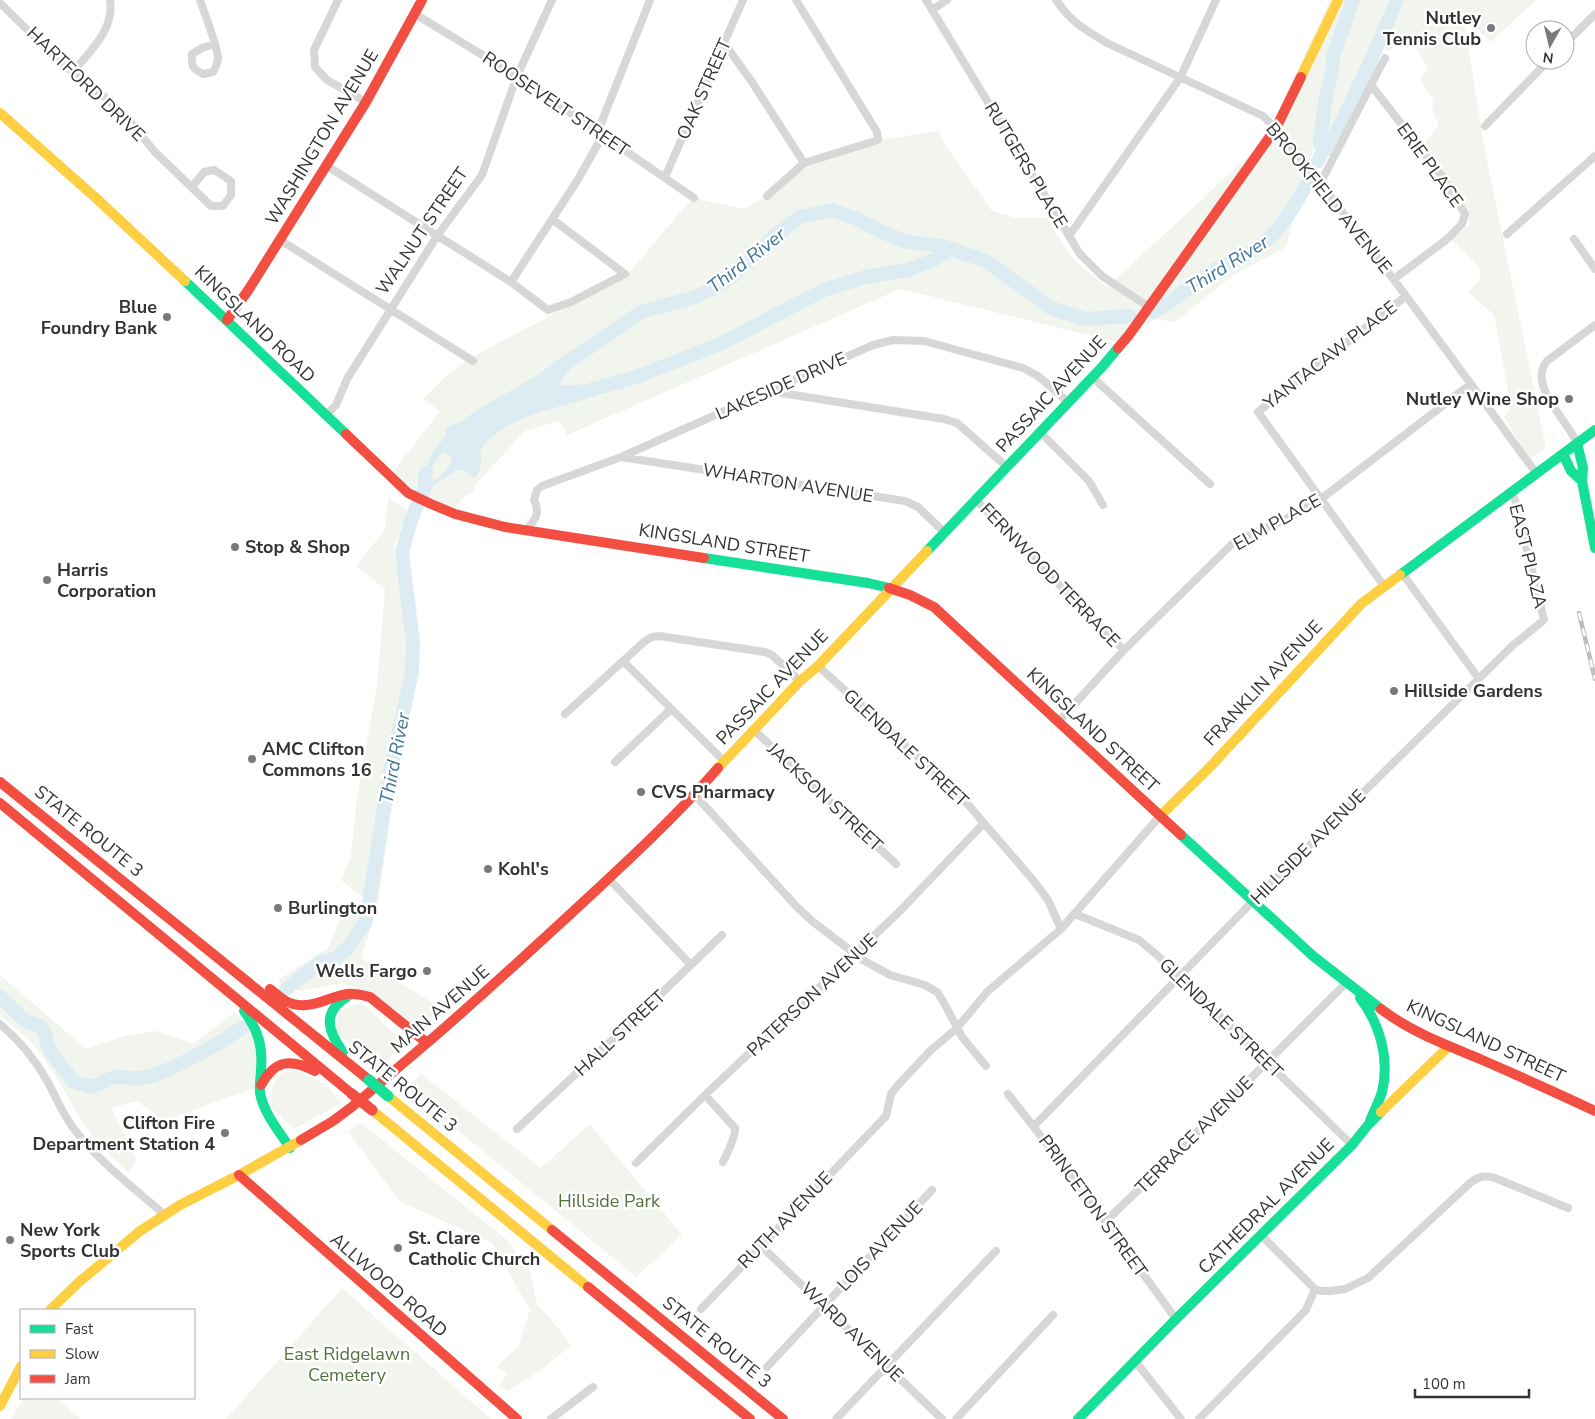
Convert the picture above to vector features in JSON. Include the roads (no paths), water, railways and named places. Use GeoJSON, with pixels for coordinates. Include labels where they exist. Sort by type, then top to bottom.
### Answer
{"type":"FeatureCollection","features":[{"type":"Feature","properties":{"kind":"main road","name":"WASHINGTON AVENUE"},"geometry":{"type":"LineString","coordinates":[[227,320],[249,289],[366,102],[422,0]]}},
{"type":"Feature","properties":{"kind":"main road","name":"PASSAIC AVENUE"},"geometry":{"type":"LineString","coordinates":[[724,761],[800,681],[818,666],[892,589],[1130,335],[1276,128],[1338,0]]}},
{"type":"Feature","properties":{"kind":"main road","name":"KINGSLAND ROAD"},"geometry":{"type":"LineString","coordinates":[[0,113],[97,199],[227,320],[396,482],[419,499],[485,523],[505,527]]}},
{"type":"Feature","properties":{"kind":"main road","name":"FRANKLIN AVENUE"},"geometry":{"type":"LineString","coordinates":[[1160,816],[1209,768],[1355,610],[1384,586],[1595,430]]}},
{"type":"Feature","properties":{"kind":"main road"},"geometry":{"type":"LineString","coordinates":[[1577,444],[1583,468],[1582,481],[1595,548]]}},
{"type":"Feature","properties":{"kind":"main road"},"geometry":{"type":"LineString","coordinates":[[1563,454],[1572,471],[1582,481]]}},
{"type":"Feature","properties":{"kind":"main road","name":"KINGSLAND STREET"},"geometry":{"type":"LineString","coordinates":[[505,527],[868,582],[905,592],[934,607],[1312,956],[1346,983],[1398,1021],[1428,1037],[1547,1088],[1595,1111]]}},
{"type":"Feature","properties":{"kind":"main road","name":"MAIN AVENUE"},"geometry":{"type":"LineString","coordinates":[[51,1309],[72,1288],[140,1231],[202,1193],[290,1148],[353,1106],[499,981],[609,879],[695,795],[724,761]]}},
{"type":"Feature","properties":{"kind":"main road","name":"STATE ROUTE 3"},"geometry":{"type":"LineString","coordinates":[[0,782],[369,1080],[783,1419]]}},
{"type":"Feature","properties":{"kind":"main road","name":"STATE ROUTE 3"},"geometry":{"type":"LineString","coordinates":[[0,803],[750,1419]]}},
{"type":"Feature","properties":{"kind":"main road"},"geometry":{"type":"LineString","coordinates":[[105,868],[287,1001],[304,1006],[349,992],[360,993],[370,997],[427,1043]]}},
{"type":"Feature","properties":{"kind":"main road"},"geometry":{"type":"LineString","coordinates":[[1346,983],[1366,1005],[1376,1023],[1383,1045],[1384,1071],[1381,1093],[1368,1125]]}},
{"type":"Feature","properties":{"kind":"main road"},"geometry":{"type":"LineString","coordinates":[[360,993],[343,998],[335,1006],[330,1013],[329,1030],[333,1040],[369,1080]]}},
{"type":"Feature","properties":{"kind":"main road"},"geometry":{"type":"LineString","coordinates":[[232,995],[252,1023],[260,1039],[262,1051],[261,1098],[264,1107],[290,1148]]}},
{"type":"Feature","properties":{"kind":"main road","name":"CATHEDRAL AVENUE"},"geometry":{"type":"LineString","coordinates":[[1078,1419],[1352,1145],[1368,1125],[1449,1046]]}},
{"type":"Feature","properties":{"kind":"main road"},"geometry":{"type":"LineString","coordinates":[[260,1088],[268,1073],[275,1067],[284,1063],[294,1062],[304,1064],[352,1094]]}},
{"type":"Feature","properties":{"kind":"main road","name":"ALLWOOD ROAD"},"geometry":{"type":"LineString","coordinates":[[239,1175],[517,1419]]}},
{"type":"Feature","properties":{"kind":"main road"},"geometry":{"type":"LineString","coordinates":[[0,1406],[20,1368]]}},
{"type":"Feature","properties":{"kind":"main road"},"geometry":{"type":"LineString","coordinates":[[767,1406],[788,1419]]}},
{"type":"Feature","properties":{"kind":"street"},"geometry":{"type":"LineString","coordinates":[[73,72],[106,29],[111,9],[110,0]]}},
{"type":"Feature","properties":{"kind":"street"},"geometry":{"type":"LineString","coordinates":[[200,0],[214,44]]}},
{"type":"Feature","properties":{"kind":"street"},"geometry":{"type":"LineString","coordinates":[[338,0],[314,50],[315,67],[327,80],[366,102]]}},
{"type":"Feature","properties":{"kind":"street","name":"WALNUT STREET"},"geometry":{"type":"LineString","coordinates":[[326,416],[337,401],[347,379],[438,236],[482,175],[517,76],[552,0]]}},
{"type":"Feature","properties":{"kind":"street"},"geometry":{"type":"LineString","coordinates":[[511,282],[577,181],[600,133],[650,0]]}},
{"type":"Feature","properties":{"kind":"street","name":"OAK STREET"},"geometry":{"type":"LineString","coordinates":[[665,178],[743,0]]}},
{"type":"Feature","properties":{"kind":"street"},"geometry":{"type":"LineString","coordinates":[[766,196],[804,163],[878,140],[877,132],[796,0]]}},
{"type":"Feature","properties":{"kind":"street","name":"RUTGERS PLACE"},"geometry":{"type":"LineString","coordinates":[[926,0],[1083,258],[1102,276],[1149,308]]}},
{"type":"Feature","properties":{"kind":"street"},"geometry":{"type":"LineString","coordinates":[[932,10],[947,0]]}},
{"type":"Feature","properties":{"kind":"street","name":"BROOKFIELD AVENUE"},"geometry":{"type":"LineString","coordinates":[[1056,0],[1066,15],[1084,30],[1107,43],[1263,116],[1276,128],[1296,151],[1394,279],[1536,473]]}},
{"type":"Feature","properties":{"kind":"street"},"geometry":{"type":"LineString","coordinates":[[1069,236],[1180,78],[1216,0]]}},
{"type":"Feature","properties":{"kind":"street","name":"HARTFORD DRIVE"},"geometry":{"type":"LineString","coordinates":[[0,3],[60,62],[128,119],[154,151],[192,187]]}},
{"type":"Feature","properties":{"kind":"street","name":"ROOSEVELT STREET"},"geometry":{"type":"LineString","coordinates":[[415,14],[517,76],[694,198]]}},
{"type":"Feature","properties":{"kind":"street"},"geometry":{"type":"LineString","coordinates":[[1575,34],[1595,14]]}},
{"type":"Feature","properties":{"kind":"street"},"geometry":{"type":"LineString","coordinates":[[724,43],[752,82],[804,163]]}},
{"type":"Feature","properties":{"kind":"street"},"geometry":{"type":"LineString","coordinates":[[1320,184],[1385,58]]}},
{"type":"Feature","properties":{"kind":"street"},"geometry":{"type":"LineString","coordinates":[[1485,126],[1539,70]]}},
{"type":"Feature","properties":{"kind":"street","name":"ERIE PLACE"},"geometry":{"type":"LineString","coordinates":[[1370,85],[1444,179],[1465,214],[1462,224],[1446,240],[1394,279]]}},
{"type":"Feature","properties":{"kind":"street"},"geometry":{"type":"LineString","coordinates":[[1507,234],[1595,156]]}},
{"type":"Feature","properties":{"kind":"street"},"geometry":{"type":"LineString","coordinates":[[327,166],[511,282],[548,310],[571,302],[625,274],[552,219]]}},
{"type":"Feature","properties":{"kind":"street"},"geometry":{"type":"LineString","coordinates":[[214,170],[231,181],[231,195],[223,206],[211,206],[192,187],[204,172],[214,170]]}},
{"type":"Feature","properties":{"kind":"street"},"geometry":{"type":"LineString","coordinates":[[1574,239],[1595,269]]}},
{"type":"Feature","properties":{"kind":"street"},"geometry":{"type":"LineString","coordinates":[[280,240],[473,361]]}},
{"type":"Feature","properties":{"kind":"street","name":"YANTACAW PLACE"},"geometry":{"type":"LineString","coordinates":[[1384,586],[1258,412],[1406,296]]}},
{"type":"Feature","properties":{"kind":"street"},"geometry":{"type":"LineString","coordinates":[[1577,444],[1573,433],[1545,394],[1542,374],[1543,366],[1595,325]]}},
{"type":"Feature","properties":{"kind":"street","name":"LAKESIDE DRIVE"},"geometry":{"type":"LineString","coordinates":[[526,531],[538,515],[534,500],[537,490],[542,486],[620,457],[873,345],[893,340],[924,341],[1023,368],[1038,376],[1068,402]]}},
{"type":"Feature","properties":{"kind":"street"},"geometry":{"type":"LineString","coordinates":[[1092,377],[1210,484]]}},
{"type":"Feature","properties":{"kind":"street","name":"ELM PLACE"},"geometry":{"type":"LineString","coordinates":[[1058,722],[1124,650],[1233,544],[1294,515],[1321,499],[1471,384]]}},
{"type":"Feature","properties":{"kind":"street"},"geometry":{"type":"LineString","coordinates":[[769,391],[944,419],[957,423],[1007,467]]}},
{"type":"Feature","properties":{"kind":"street"},"geometry":{"type":"LineString","coordinates":[[1040,432],[1089,481],[1103,505]]}},
{"type":"Feature","properties":{"kind":"street","name":"WHARTON AVENUE"},"geometry":{"type":"LineString","coordinates":[[620,457],[905,501],[918,507],[945,533]]}},
{"type":"Feature","properties":{"kind":"street","name":"EAST PLAZA"},"geometry":{"type":"LineString","coordinates":[[1511,492],[1515,500],[1544,620]]}},
{"type":"Feature","properties":{"kind":"street","name":"FERNWOOD TERRACE"},"geometry":{"type":"LineString","coordinates":[[976,500],[1124,650]]}},
{"type":"Feature","properties":{"kind":"street"},"geometry":{"type":"LineString","coordinates":[[1402,573],[1479,679]]}},
{"type":"Feature","properties":{"kind":"street","name":"HILLSIDE AVENUE"},"geometry":{"type":"LineString","coordinates":[[1034,1126],[1253,901],[1512,646],[1544,620]]}},
{"type":"Feature","properties":{"kind":"street"},"geometry":{"type":"LineString","coordinates":[[565,714],[645,641],[659,636],[765,652],[772,655],[800,681]]}},
{"type":"Feature","properties":{"kind":"street"},"geometry":{"type":"LineString","coordinates":[[624,662],[724,761]]}},
{"type":"Feature","properties":{"kind":"street","name":"GLENDALE STREET"},"geometry":{"type":"LineString","coordinates":[[818,666],[959,794],[1048,900],[1061,929]]}},
{"type":"Feature","properties":{"kind":"street"},"geometry":{"type":"LineString","coordinates":[[615,762],[671,709]]}},
{"type":"Feature","properties":{"kind":"street","name":"JACKSON STREET"},"geometry":{"type":"LineString","coordinates":[[754,730],[896,864]]}},
{"type":"Feature","properties":{"kind":"street"},"geometry":{"type":"LineString","coordinates":[[695,795],[796,906],[812,921],[855,954],[877,968],[890,975],[920,983],[937,992],[957,1028],[986,1066]]}},
{"type":"Feature","properties":{"kind":"street","name":"FRANKLIN AVENUE"},"geometry":{"type":"LineString","coordinates":[[957,1028],[987,992],[1061,929],[1160,816]]}},
{"type":"Feature","properties":{"kind":"street","name":"PATERSON AVENUE"},"geometry":{"type":"LineString","coordinates":[[636,1164],[705,1095],[898,913],[984,823]]}},
{"type":"Feature","properties":{"kind":"street"},"geometry":{"type":"LineString","coordinates":[[609,879],[691,965]]}},
{"type":"Feature","properties":{"kind":"street","name":"GLENDALE STREET"},"geometry":{"type":"LineString","coordinates":[[1075,914],[1138,940],[1180,977],[1352,1145]]}},
{"type":"Feature","properties":{"kind":"street","name":"HALL STREET"},"geometry":{"type":"LineString","coordinates":[[517,1129],[722,935]]}},
{"type":"Feature","properties":{"kind":"street","name":"TERRACE AVENUE"},"geometry":{"type":"LineString","coordinates":[[1104,1222],[1158,1172],[1346,983]]}},
{"type":"Feature","properties":{"kind":"street"},"geometry":{"type":"LineString","coordinates":[[0,1024],[21,1043],[34,1060],[47,1080],[62,1111],[86,1144],[165,1215]]}},
{"type":"Feature","properties":{"kind":"street","name":"RUTH AVENUE"},"geometry":{"type":"LineString","coordinates":[[701,1309],[886,1116],[892,1094],[898,1086],[931,1050],[957,1028]]}},
{"type":"Feature","properties":{"kind":"street","name":"PRINCETON STREET"},"geometry":{"type":"LineString","coordinates":[[1008,1094],[1034,1126],[1176,1320]]}},
{"type":"Feature","properties":{"kind":"street"},"geometry":{"type":"LineString","coordinates":[[705,1095],[735,1128],[735,1136],[723,1162]]}},
{"type":"Feature","properties":{"kind":"street"},"geometry":{"type":"LineString","coordinates":[[1261,1235],[1314,1289],[1330,1291],[1345,1289],[1368,1278],[1470,1183],[1479,1177],[1495,1178],[1568,1208]]}},
{"type":"Feature","properties":{"kind":"street","name":"LOIS AVENUE"},"geometry":{"type":"LineString","coordinates":[[767,1368],[932,1190]]}},
{"type":"Feature","properties":{"kind":"street","name":"WARD AVENUE"},"geometry":{"type":"LineString","coordinates":[[761,1246],[942,1419]]}},
{"type":"Feature","properties":{"kind":"street"},"geometry":{"type":"LineString","coordinates":[[836,1419],[996,1251]]}},
{"type":"Feature","properties":{"kind":"street"},"geometry":{"type":"LineString","coordinates":[[1199,1419],[1306,1310],[1314,1289]]}},
{"type":"Feature","properties":{"kind":"street"},"geometry":{"type":"LineString","coordinates":[[956,1419],[1053,1315]]}},
{"type":"Feature","properties":{"kind":"street"},"geometry":{"type":"LineString","coordinates":[[1135,1361],[1180,1419]]}},
{"type":"Feature","properties":{"kind":"street"},"geometry":{"type":"LineString","coordinates":[[551,1419],[593,1387]]}},
{"type":"Feature","properties":{"kind":"waterway","name":"Third River"},"geometry":{"type":"LineString","coordinates":[[1318,161],[1323,151],[1320,142],[1334,53],[1353,0]]}},
{"type":"Feature","properties":{"kind":"waterway","name":"Third River"},"geometry":{"type":"LineString","coordinates":[[1323,151],[1328,149],[1334,138],[1397,0]]}},
{"type":"Feature","properties":{"kind":"waterway","name":"Third River"},"geometry":{"type":"LineString","coordinates":[[1154,312],[1213,271],[1260,246],[1284,222],[1308,182]]}},
{"type":"Feature","properties":{"kind":"waterway","name":"Third River"},"geometry":{"type":"LineString","coordinates":[[558,369],[641,312],[695,297],[720,285],[733,276],[774,236],[800,217],[832,210],[857,219],[907,242],[942,246],[986,261],[1051,308],[1085,319],[1130,316]]}},
{"type":"Feature","properties":{"kind":"waterway","name":"Third River"},"geometry":{"type":"LineString","coordinates":[[565,393],[587,391],[639,376],[720,344],[824,290],[866,277],[907,270],[932,261],[950,249]]}},
{"type":"Feature","properties":{"kind":"waterway","name":"Third River"},"geometry":{"type":"LineString","coordinates":[[286,989],[321,962],[332,960],[347,949],[366,921],[389,776],[412,672],[413,642],[402,553],[411,520],[425,487],[426,473]]}},
{"type":"Feature","properties":{"kind":"waterway","name":"Third River"},"geometry":{"type":"LineString","coordinates":[[0,997],[27,1022],[40,1026],[45,1033],[47,1044],[53,1055],[74,1082],[91,1087],[117,1076],[138,1078],[158,1074],[215,1046],[243,1027]]}},
{"type":"Feature","properties":{"kind":"railway"},"geometry":{"type":"LineString","coordinates":[[1579,613],[1595,679]]}},
{"type":"Feature","properties":{"kind":"place","name":"Nutley Tennis Club"},"geometry":{"type":"Point","coordinates":[1491,28]}},
{"type":"Feature","properties":{"kind":"place","name":"Blue Foundry Bank"},"geometry":{"type":"Point","coordinates":[167,317]}},
{"type":"Feature","properties":{"kind":"place","name":"Nutley Wine Shop"},"geometry":{"type":"Point","coordinates":[1569,399]}},
{"type":"Feature","properties":{"kind":"place","name":"Stop & Shop"},"geometry":{"type":"Point","coordinates":[235,547]}},
{"type":"Feature","properties":{"kind":"place","name":"Harris Corporation"},"geometry":{"type":"Point","coordinates":[47,580]}},
{"type":"Feature","properties":{"kind":"place","name":"Hillside Gardens"},"geometry":{"type":"Point","coordinates":[1394,691]}},
{"type":"Feature","properties":{"kind":"place","name":"AMC Clifton Commons 16"},"geometry":{"type":"Point","coordinates":[252,759]}},
{"type":"Feature","properties":{"kind":"place","name":"CVS Pharmacy"},"geometry":{"type":"Point","coordinates":[641,792]}},
{"type":"Feature","properties":{"kind":"place","name":"Kohl's"},"geometry":{"type":"Point","coordinates":[488,869]}},
{"type":"Feature","properties":{"kind":"place","name":"Burlington"},"geometry":{"type":"Point","coordinates":[278,908]}},
{"type":"Feature","properties":{"kind":"place","name":"Wells Fargo"},"geometry":{"type":"Point","coordinates":[427,971]}},
{"type":"Feature","properties":{"kind":"place","name":"Clifton Fire Department Station 4"},"geometry":{"type":"Point","coordinates":[225,1133]}},
{"type":"Feature","properties":{"kind":"place","name":"New York Sports Club"},"geometry":{"type":"Point","coordinates":[10,1240]}},
{"type":"Feature","properties":{"kind":"place","name":"St. Clare Catholic Church"},"geometry":{"type":"Point","coordinates":[398,1248]}},
{"type":"Feature","properties":{"kind":"park label","name":"Hillside Park"},"geometry":{"type":"Point","coordinates":[609,1201]}},
{"type":"Feature","properties":{"kind":"park label","name":"East Ridgelawn Cemetery"},"geometry":{"type":"Point","coordinates":[347,1364]}}]}
